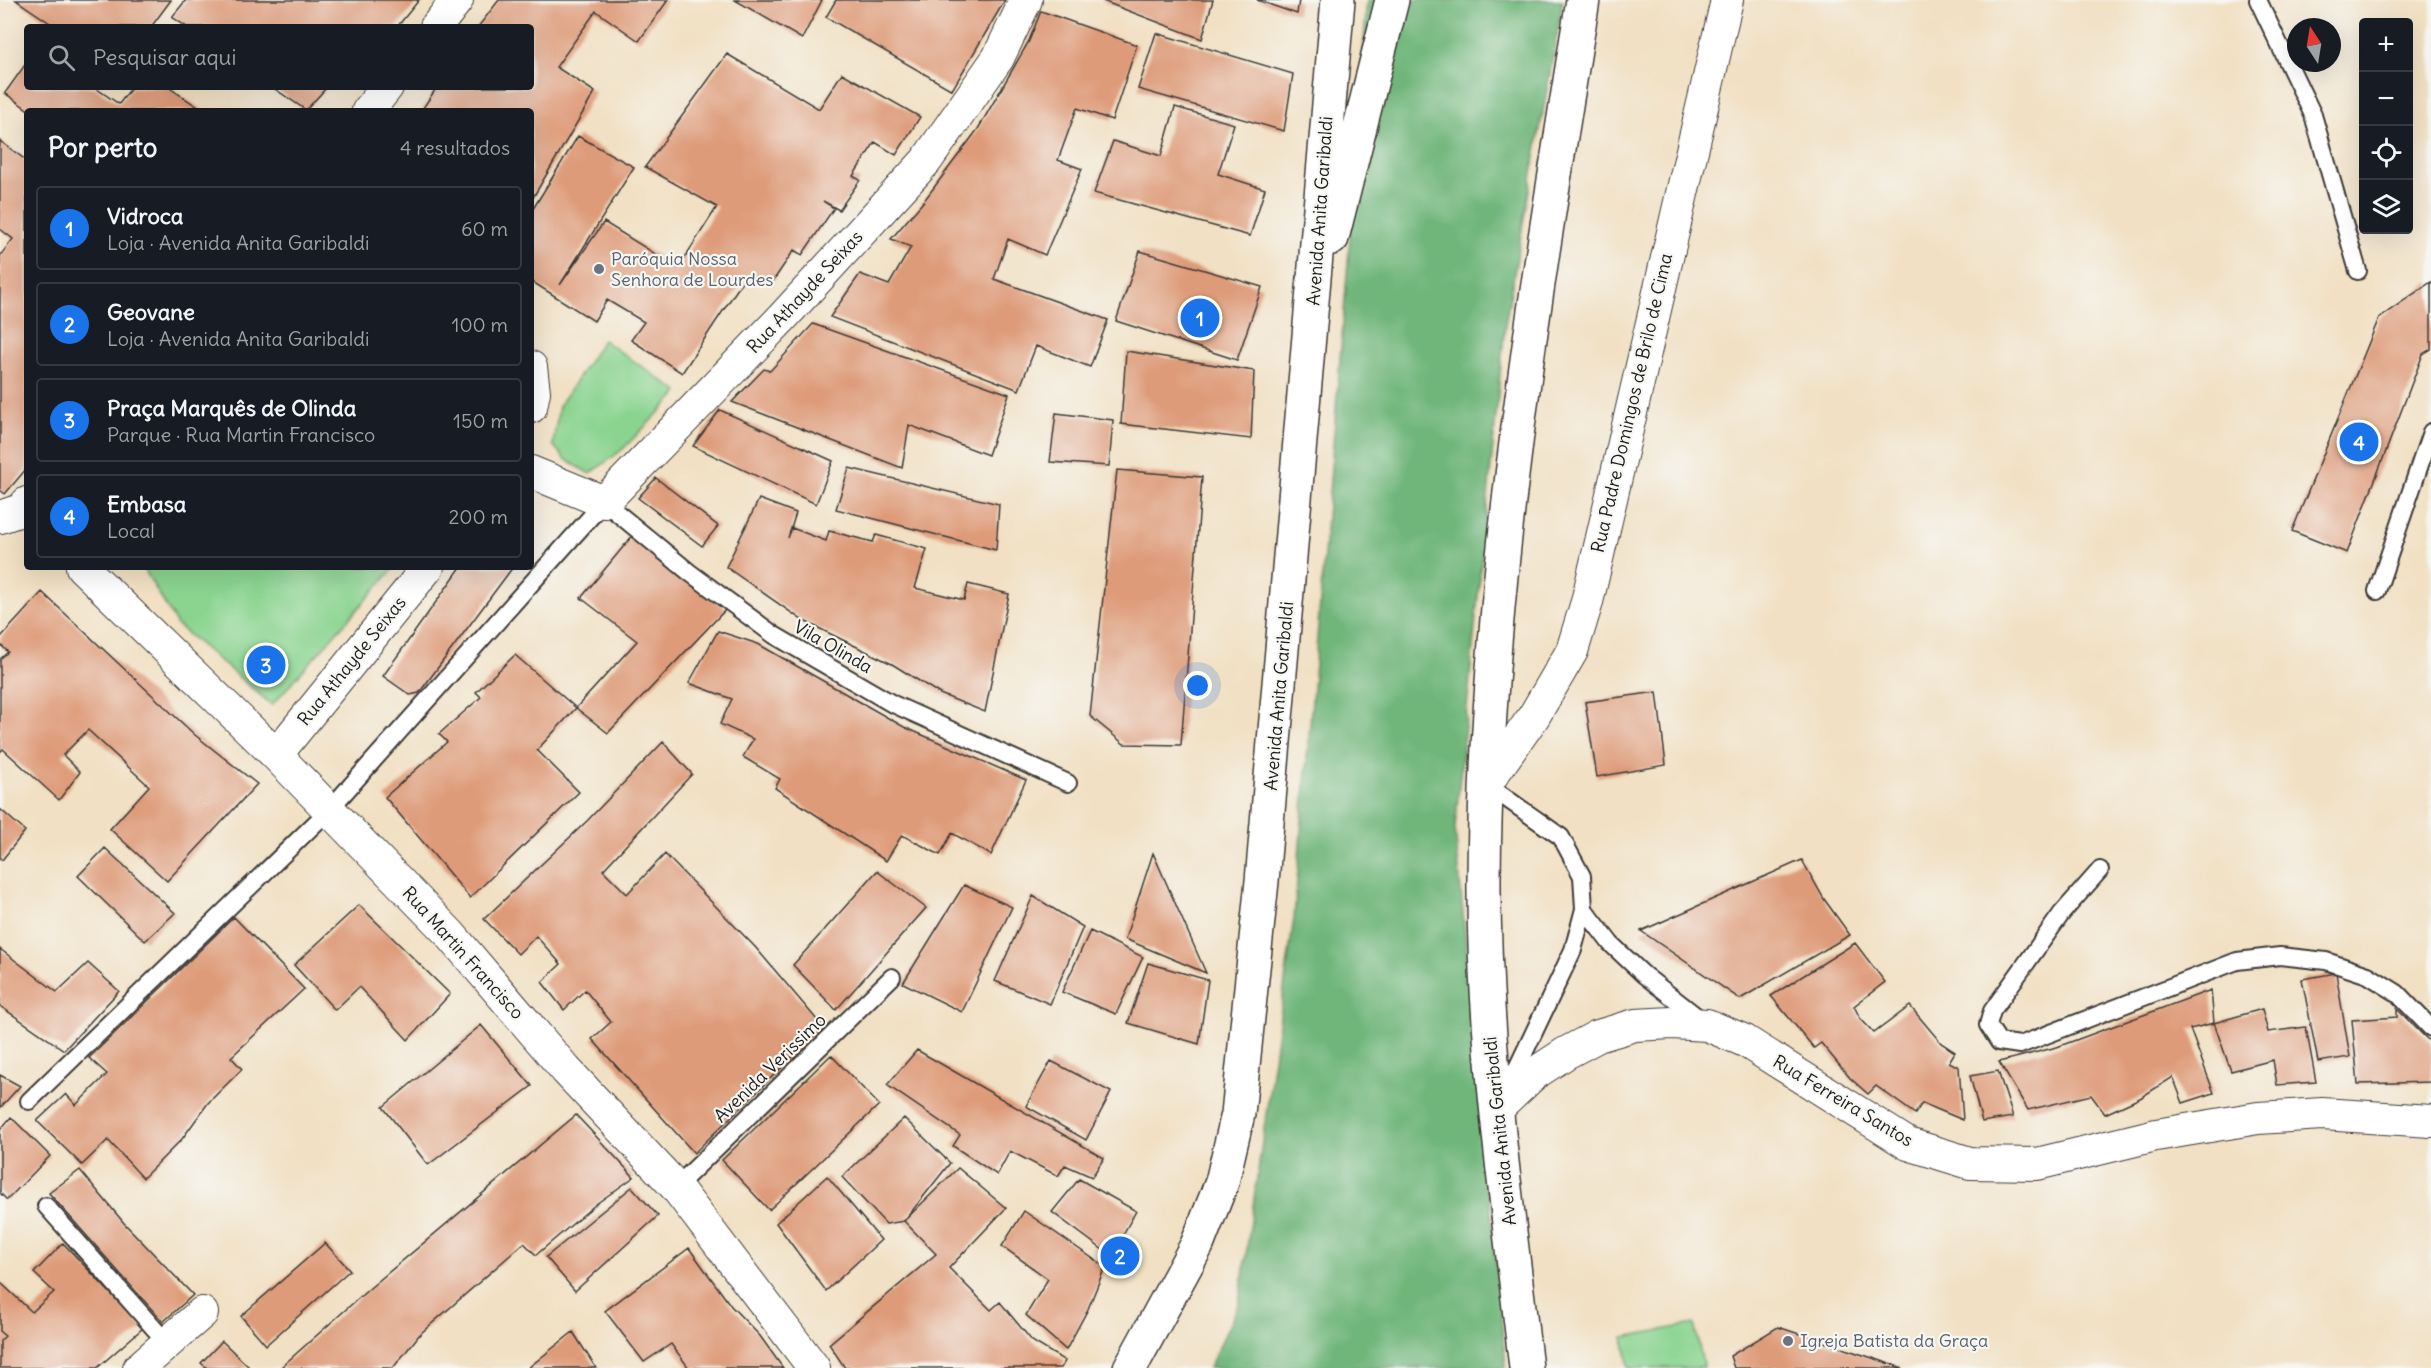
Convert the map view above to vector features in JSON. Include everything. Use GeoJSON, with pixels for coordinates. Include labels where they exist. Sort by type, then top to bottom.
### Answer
{"type":"FeatureCollection","features":[{"type":"Feature","properties":{"kind":"main road","name":"Avenida Anita Garibaldi"},"geometry":{"type":"LineString","coordinates":[[1130,1368],[1197,1245],[1222,1182],[1238,1114],[1262,881],[1313,312],[1322,174],[1338,0]]}},
{"type":"Feature","properties":{"kind":"main road"},"geometry":{"type":"LineString","coordinates":[[1313,312],[1392,0]]}},
{"type":"Feature","properties":{"kind":"main road","name":"Avenida Anita Garibaldi"},"geometry":{"type":"LineString","coordinates":[[1526,1368],[1485,985],[1486,784],[1490,693],[1507,526],[1539,272],[1584,0]]}},
{"type":"Feature","properties":{"kind":"street"},"geometry":{"type":"LineString","coordinates":[[438,24],[457,0]]}},
{"type":"Feature","properties":{"kind":"street","name":"Rua Athayde Seixas"},"geometry":{"type":"LineString","coordinates":[[604,502],[782,318],[926,161],[998,58],[1026,0]]}},
{"type":"Feature","properties":{"kind":"street","name":"Rua Padre Domingos de Brilo de Cima"},"geometry":{"type":"LineString","coordinates":[[1486,784],[1534,716],[1572,651],[1587,602],[1727,0]]}},
{"type":"Feature","properties":{"kind":"street"},"geometry":{"type":"LineString","coordinates":[[370,108],[385,90]]}},
{"type":"Feature","properties":{"kind":"street"},"geometry":{"type":"LineString","coordinates":[[534,473],[604,502]]}},
{"type":"Feature","properties":{"kind":"street","name":"Rua Martin Francisco"},"geometry":{"type":"LineString","coordinates":[[85,570],[276,755],[450,934],[566,1070],[676,1187],[814,1368]]}},
{"type":"Feature","properties":{"kind":"street","name":"Rua Athayde Seixas"},"geometry":{"type":"LineString","coordinates":[[276,755],[426,570]]}},
{"type":"Feature","properties":{"kind":"street","name":"Rua Ferreira Santos"},"geometry":{"type":"LineString","coordinates":[[1497,1109],[1534,1074],[1598,1036],[1635,1025],[1672,1023],[1707,1025],[1745,1041],[1908,1144],[1970,1163],[2037,1164],[2156,1135],[2258,1118],[2322,1114],[2431,1121]]}},
{"type":"Feature","properties":{"kind":"street"},"geometry":{"type":"LineString","coordinates":[[139,1368],[202,1313]]}},
{"type":"Feature","properties":{"kind":"lane"},"geometry":{"type":"LineString","coordinates":[[2258,0],[2313,115],[2358,271]]}},
{"type":"Feature","properties":{"kind":"lane"},"geometry":{"type":"LineString","coordinates":[[2377,591],[2431,432]]}},
{"type":"Feature","properties":{"kind":"lane","name":"Vila Olinda"},"geometry":{"type":"LineString","coordinates":[[604,502],[689,572],[774,635],[891,703],[1068,783]]}},
{"type":"Feature","properties":{"kind":"lane"},"geometry":{"type":"LineString","coordinates":[[29,1101],[329,810],[604,502]]}},
{"type":"Feature","properties":{"kind":"lane"},"geometry":{"type":"LineString","coordinates":[[1486,784],[1561,837],[1582,876],[1584,909],[1574,950],[1497,1109]]}},
{"type":"Feature","properties":{"kind":"lane"},"geometry":{"type":"LineString","coordinates":[[2100,870],[2062,913],[1992,1011],[1988,1025],[1999,1042],[2020,1045],[2236,961],[2280,956],[2326,961],[2368,975],[2397,993],[2431,1028]]}},
{"type":"Feature","properties":{"kind":"lane"},"geometry":{"type":"LineString","coordinates":[[1584,909],[1611,944],[1644,975],[1707,1025]]}},
{"type":"Feature","properties":{"kind":"lane","name":"Avenida Verissimo"},"geometry":{"type":"LineString","coordinates":[[676,1187],[892,977]]}},
{"type":"Feature","properties":{"kind":"lane"},"geometry":{"type":"LineString","coordinates":[[46,1206],[167,1343]]}},
{"type":"Feature","properties":{"kind":"green space"},"geometry":{"type":"Polygon","coordinates":[[[1367,0],[1563,0],[1505,325],[1455,828],[1506,1368],[1209,1368],[1239,1304],[1294,918],[1348,262],[1367,0]]]}},
{"type":"Feature","properties":{"kind":"green space"},"geometry":{"type":"Polygon","coordinates":[[[603,340],[679,392],[623,449],[590,474],[565,459],[553,445],[559,406],[603,340]]]}},
{"type":"Feature","properties":{"kind":"green space"},"geometry":{"type":"Polygon","coordinates":[[[145,570],[392,570],[272,705],[177,625],[145,570]]]}},
{"type":"Feature","properties":{"kind":"green space"},"geometry":{"type":"Polygon","coordinates":[[[1694,1324],[1704,1368],[1629,1368],[1623,1337],[1694,1324]]]}},
{"type":"Feature","properties":{"kind":"building"},"geometry":{"type":"Polygon","coordinates":[[[16,0],[171,0],[153,24],[52,24],[16,0]]]}},
{"type":"Feature","properties":{"kind":"building"},"geometry":{"type":"Polygon","coordinates":[[[186,0],[419,0],[399,24],[182,24],[172,17],[186,0]]]}},
{"type":"Feature","properties":{"kind":"building"},"geometry":{"type":"Polygon","coordinates":[[[499,0],[668,0],[639,41],[596,11],[556,67],[595,92],[534,196],[534,108],[423,108],[435,90],[534,90],[534,24],[480,24],[499,0]]]}},
{"type":"Feature","properties":{"kind":"building"},"geometry":{"type":"Polygon","coordinates":[[[735,0],[822,0],[802,39],[735,0]]]}},
{"type":"Feature","properties":{"kind":"building"},"geometry":{"type":"Polygon","coordinates":[[[836,0],[1005,0],[952,90],[826,17],[836,0]]]}},
{"type":"Feature","properties":{"kind":"building"},"geometry":{"type":"Polygon","coordinates":[[[1100,0],[1213,0],[1202,39],[1100,0]]]}},
{"type":"Feature","properties":{"kind":"building"},"geometry":{"type":"Polygon","coordinates":[[[1257,0],[1299,0],[1297,14],[1257,0]]]}},
{"type":"Feature","properties":{"kind":"building"},"geometry":{"type":"Polygon","coordinates":[[[1041,11],[1137,45],[1112,120],[1077,108],[1058,160],[1082,169],[1045,255],[1008,239],[994,279],[1108,320],[1090,367],[1036,346],[1019,390],[830,317],[860,274],[889,285],[911,247],[891,239],[923,202],[978,129],[1029,41],[1041,11]]]}},
{"type":"Feature","properties":{"kind":"building"},"geometry":{"type":"Polygon","coordinates":[[[1156,33],[1293,74],[1284,131],[1138,89],[1156,33]]]}},
{"type":"Feature","properties":{"kind":"building"},"geometry":{"type":"Polygon","coordinates":[[[727,54],[819,109],[842,73],[920,117],[896,155],[875,142],[853,176],[860,180],[839,210],[823,201],[834,208],[802,255],[794,250],[771,284],[746,276],[682,373],[631,340],[644,322],[607,300],[594,321],[534,283],[534,207],[578,136],[634,167],[560,285],[604,222],[678,268],[717,207],[645,167],[727,54]]]}},
{"type":"Feature","properties":{"kind":"building"},"geometry":{"type":"Polygon","coordinates":[[[24,66],[24,90],[98,90],[119,104],[130,90],[172,90],[200,108],[26,108],[5,93],[24,66]]]}},
{"type":"Feature","properties":{"kind":"building"},"geometry":{"type":"Polygon","coordinates":[[[276,90],[324,90],[308,108],[303,108],[276,90]]]}},
{"type":"Feature","properties":{"kind":"building"},"geometry":{"type":"Polygon","coordinates":[[[1175,107],[1234,124],[1218,174],[1265,189],[1250,236],[1094,193],[1113,141],[1161,156],[1175,107]]]}},
{"type":"Feature","properties":{"kind":"building"},"geometry":{"type":"Polygon","coordinates":[[[0,141],[24,159],[24,472],[5,494],[0,490],[0,256],[13,239],[0,229],[0,141]]]}},
{"type":"Feature","properties":{"kind":"building"},"geometry":{"type":"Polygon","coordinates":[[[1140,251],[1262,287],[1237,360],[1116,321],[1140,251]]]}},
{"type":"Feature","properties":{"kind":"building"},"geometry":{"type":"Polygon","coordinates":[[[2431,282],[2431,349],[2423,354],[2347,553],[2292,531],[2379,318],[2431,282]]]}},
{"type":"Feature","properties":{"kind":"building"},"geometry":{"type":"Polygon","coordinates":[[[813,324],[1009,394],[988,455],[909,425],[902,468],[732,402],[764,369],[770,371],[813,324]]]}},
{"type":"Feature","properties":{"kind":"building"},"geometry":{"type":"Polygon","coordinates":[[[1126,351],[1254,371],[1251,439],[1121,424],[1126,351]]]}},
{"type":"Feature","properties":{"kind":"building"},"geometry":{"type":"Polygon","coordinates":[[[720,410],[833,461],[816,504],[693,446],[720,410]]]}},
{"type":"Feature","properties":{"kind":"building"},"geometry":{"type":"Polygon","coordinates":[[[1056,413],[1113,420],[1109,466],[1050,462],[1056,413]]]}},
{"type":"Feature","properties":{"kind":"building"},"geometry":{"type":"Polygon","coordinates":[[[849,468],[999,504],[996,550],[836,509],[849,468]]]}},
{"type":"Feature","properties":{"kind":"building"},"geometry":{"type":"Polygon","coordinates":[[[1117,470],[1202,477],[1181,745],[1124,744],[1090,716],[1117,470]]]}},
{"type":"Feature","properties":{"kind":"building"},"geometry":{"type":"Polygon","coordinates":[[[656,478],[718,526],[702,546],[638,498],[656,478]]]}},
{"type":"Feature","properties":{"kind":"building"},"geometry":{"type":"Polygon","coordinates":[[[759,499],[796,513],[788,538],[792,528],[826,541],[829,531],[873,542],[876,535],[927,549],[915,588],[964,600],[968,584],[1009,594],[985,712],[940,694],[892,664],[802,620],[726,567],[759,499]]]}},
{"type":"Feature","properties":{"kind":"building"},"geometry":{"type":"Polygon","coordinates":[[[633,535],[726,609],[608,733],[576,708],[637,641],[581,598],[633,535]]]}},
{"type":"Feature","properties":{"kind":"building"},"geometry":{"type":"Polygon","coordinates":[[[459,570],[511,570],[419,693],[410,695],[383,676],[459,570]]]}},
{"type":"Feature","properties":{"kind":"building"},"geometry":{"type":"Polygon","coordinates":[[[42,592],[195,735],[257,784],[167,881],[110,829],[149,786],[88,730],[63,755],[80,772],[59,800],[3,749],[0,752],[0,659],[8,652],[0,644],[0,638],[42,592]]]}},
{"type":"Feature","properties":{"kind":"building"},"geometry":{"type":"Polygon","coordinates":[[[718,631],[758,644],[904,727],[1026,780],[991,855],[952,833],[940,855],[902,835],[886,861],[775,788],[780,779],[743,757],[753,739],[720,724],[732,699],[689,683],[718,631]]]}},
{"type":"Feature","properties":{"kind":"building"},"geometry":{"type":"Polygon","coordinates":[[[515,655],[576,708],[537,750],[579,792],[470,898],[385,797],[447,742],[439,734],[481,697],[476,692],[515,655]]]}},
{"type":"Feature","properties":{"kind":"building"},"geometry":{"type":"Polygon","coordinates":[[[1657,692],[1666,765],[1597,777],[1585,702],[1657,692]]]}},
{"type":"Feature","properties":{"kind":"building"},"geometry":{"type":"Polygon","coordinates":[[[663,742],[692,774],[603,870],[627,894],[665,854],[756,948],[823,1027],[694,1153],[592,1039],[611,1022],[585,990],[564,1010],[542,982],[561,964],[536,936],[518,954],[484,919],[587,821],[663,742]]]}},
{"type":"Feature","properties":{"kind":"building"},"geometry":{"type":"Polygon","coordinates":[[[0,809],[25,831],[2,860],[0,859],[0,809]]]}},
{"type":"Feature","properties":{"kind":"building"},"geometry":{"type":"Polygon","coordinates":[[[105,848],[175,913],[145,941],[78,876],[105,848]]]}},
{"type":"Feature","properties":{"kind":"building"},"geometry":{"type":"Polygon","coordinates":[[[1153,853],[1206,973],[1125,939],[1153,853]]]}},
{"type":"Feature","properties":{"kind":"building"},"geometry":{"type":"Polygon","coordinates":[[[1802,860],[1824,899],[1850,935],[1740,999],[1641,931],[1802,860]]]}},
{"type":"Feature","properties":{"kind":"building"},"geometry":{"type":"Polygon","coordinates":[[[877,871],[926,908],[836,1010],[793,965],[877,871]]]}},
{"type":"Feature","properties":{"kind":"building"},"geometry":{"type":"Polygon","coordinates":[[[964,885],[1012,907],[962,1012],[903,983],[964,885]]]}},
{"type":"Feature","properties":{"kind":"building"},"geometry":{"type":"Polygon","coordinates":[[[1033,896],[1083,927],[1050,1004],[995,981],[1033,896]]]}},
{"type":"Feature","properties":{"kind":"building"},"geometry":{"type":"Polygon","coordinates":[[[359,905],[450,994],[408,1040],[359,987],[335,1010],[294,965],[359,905]]]}},
{"type":"Feature","properties":{"kind":"building"},"geometry":{"type":"Polygon","coordinates":[[[234,917],[304,989],[231,1057],[242,1069],[208,1103],[182,1139],[143,1178],[108,1140],[82,1165],[37,1121],[66,1094],[76,1105],[107,1074],[89,1058],[234,917]]]}},
{"type":"Feature","properties":{"kind":"building"},"geometry":{"type":"Polygon","coordinates":[[[1090,931],[1143,957],[1116,1014],[1062,992],[1090,931]]]}},
{"type":"Feature","properties":{"kind":"building"},"geometry":{"type":"Polygon","coordinates":[[[1855,943],[1885,982],[1854,1006],[1860,1018],[1874,1033],[1910,1006],[1941,1043],[1955,1052],[1949,1062],[1959,1067],[1963,1120],[1922,1103],[1915,1114],[1876,1086],[1868,1094],[1850,1078],[1821,1043],[1814,1048],[1771,996],[1855,943]]]}},
{"type":"Feature","properties":{"kind":"building"},"geometry":{"type":"Polygon","coordinates":[[[0,949],[57,992],[88,963],[119,991],[64,1050],[0,1006],[0,949]]]}},
{"type":"Feature","properties":{"kind":"building"},"geometry":{"type":"Polygon","coordinates":[[[1148,963],[1208,980],[1199,1044],[1128,1023],[1148,963]]]}},
{"type":"Feature","properties":{"kind":"building"},"geometry":{"type":"Polygon","coordinates":[[[2336,973],[2350,1057],[2318,1062],[2302,979],[2336,973]]]}},
{"type":"Feature","properties":{"kind":"building"},"geometry":{"type":"Polygon","coordinates":[[[2211,990],[2214,1023],[2190,1029],[2214,1093],[2183,1103],[2173,1077],[2140,1098],[2105,1114],[2091,1095],[2028,1110],[1999,1062],[2057,1047],[2211,990]]]}},
{"type":"Feature","properties":{"kind":"building"},"geometry":{"type":"Polygon","coordinates":[[[2262,1009],[2268,1032],[2306,1027],[2316,1082],[2277,1085],[2273,1060],[2231,1071],[2214,1023],[2262,1009]]]}},
{"type":"Feature","properties":{"kind":"building"},"geometry":{"type":"Polygon","coordinates":[[[2397,1009],[2431,1043],[2431,1082],[2358,1084],[2352,1020],[2397,1017],[2397,1009]]]}},
{"type":"Feature","properties":{"kind":"building"},"geometry":{"type":"Polygon","coordinates":[[[481,1025],[532,1086],[428,1165],[383,1107],[481,1025]]]}},
{"type":"Feature","properties":{"kind":"building"},"geometry":{"type":"Polygon","coordinates":[[[917,1050],[1104,1158],[1092,1177],[1065,1165],[1058,1176],[1010,1151],[997,1175],[953,1146],[960,1135],[887,1085],[917,1050]]]}},
{"type":"Feature","properties":{"kind":"building"},"geometry":{"type":"Polygon","coordinates":[[[831,1055],[879,1105],[769,1210],[722,1160],[831,1055]]]}},
{"type":"Feature","properties":{"kind":"building"},"geometry":{"type":"Polygon","coordinates":[[[1051,1061],[1111,1092],[1086,1140],[1026,1106],[1051,1061]]]}},
{"type":"Feature","properties":{"kind":"building"},"geometry":{"type":"Polygon","coordinates":[[[1998,1071],[2013,1117],[1982,1122],[1970,1076],[1998,1071]]]}},
{"type":"Feature","properties":{"kind":"building"},"geometry":{"type":"Polygon","coordinates":[[[0,1075],[20,1086],[0,1108],[0,1075]]]}},
{"type":"Feature","properties":{"kind":"building"},"geometry":{"type":"Polygon","coordinates":[[[576,1115],[634,1177],[596,1204],[536,1255],[524,1243],[420,1334],[393,1368],[280,1368],[370,1288],[576,1115]]]}},
{"type":"Feature","properties":{"kind":"building"},"geometry":{"type":"Polygon","coordinates":[[[11,1117],[50,1156],[7,1200],[0,1193],[0,1130],[11,1117]]]}},
{"type":"Feature","properties":{"kind":"building"},"geometry":{"type":"Polygon","coordinates":[[[904,1118],[950,1163],[904,1221],[886,1224],[842,1177],[904,1118]]]}},
{"type":"Feature","properties":{"kind":"building"},"geometry":{"type":"Polygon","coordinates":[[[958,1168],[1006,1208],[949,1268],[991,1310],[1000,1302],[1032,1341],[1065,1361],[1061,1368],[845,1368],[829,1344],[936,1254],[904,1221],[958,1168]]]}},
{"type":"Feature","properties":{"kind":"building"},"geometry":{"type":"Polygon","coordinates":[[[80,1170],[124,1223],[193,1295],[163,1322],[49,1193],[80,1170]]]}},
{"type":"Feature","properties":{"kind":"building"},"geometry":{"type":"Polygon","coordinates":[[[827,1176],[881,1240],[826,1291],[776,1223],[827,1176]]]}},
{"type":"Feature","properties":{"kind":"building"},"geometry":{"type":"Polygon","coordinates":[[[1079,1179],[1136,1211],[1111,1256],[1052,1212],[1079,1179]]]}},
{"type":"Feature","properties":{"kind":"building"},"geometry":{"type":"Polygon","coordinates":[[[632,1187],[658,1216],[575,1291],[546,1257],[632,1187]]]}},
{"type":"Feature","properties":{"kind":"building"},"geometry":{"type":"Polygon","coordinates":[[[1024,1211],[1105,1267],[1088,1309],[1066,1350],[1026,1315],[1048,1279],[1002,1246],[1024,1211]]]}},
{"type":"Feature","properties":{"kind":"building"},"geometry":{"type":"Polygon","coordinates":[[[63,1243],[143,1328],[97,1368],[0,1368],[0,1341],[5,1336],[0,1332],[0,1282],[32,1312],[54,1292],[34,1273],[63,1243]]]}},
{"type":"Feature","properties":{"kind":"building"},"geometry":{"type":"Polygon","coordinates":[[[325,1243],[350,1270],[266,1345],[241,1316],[325,1243]]]}},
{"type":"Feature","properties":{"kind":"building"},"geometry":{"type":"Polygon","coordinates":[[[689,1248],[731,1306],[760,1336],[783,1368],[689,1368],[671,1344],[644,1362],[605,1311],[689,1248]]]}},
{"type":"Feature","properties":{"kind":"building","name":"Igreja Batista da Graça"},"geometry":{"type":"Polygon","coordinates":[[[1778,1327],[1903,1368],[1734,1368],[1730,1356],[1778,1327]]]}},
{"type":"Feature","properties":{"kind":"building"},"geometry":{"type":"Polygon","coordinates":[[[573,1332],[596,1368],[528,1368],[573,1332]]]}},
{"type":"Feature","properties":{"kind":"building"},"geometry":{"type":"Polygon","coordinates":[[[222,1341],[250,1368],[207,1368],[201,1363],[222,1341]]]}},
{"type":"Feature","properties":{"kind":"place","name":"Paróquia Nossa Senhora de Lourdes"},"geometry":{"type":"Point","coordinates":[599,269]}},
{"type":"Feature","properties":{"kind":"place","name":"Vidroca"},"geometry":{"type":"Point","coordinates":[1200,318]}},
{"type":"Feature","properties":{"kind":"place","name":"Embasa"},"geometry":{"type":"Point","coordinates":[2359,442]}},
{"type":"Feature","properties":{"kind":"place","name":"Praça Marquês de Olinda"},"geometry":{"type":"Point","coordinates":[266,665]}},
{"type":"Feature","properties":{"kind":"place","name":"Geovane"},"geometry":{"type":"Point","coordinates":[1120,1256]}},
{"type":"Feature","properties":{"kind":"place","name":"Igreja Batista da Graça"},"geometry":{"type":"Point","coordinates":[1788,1341]}}]}
